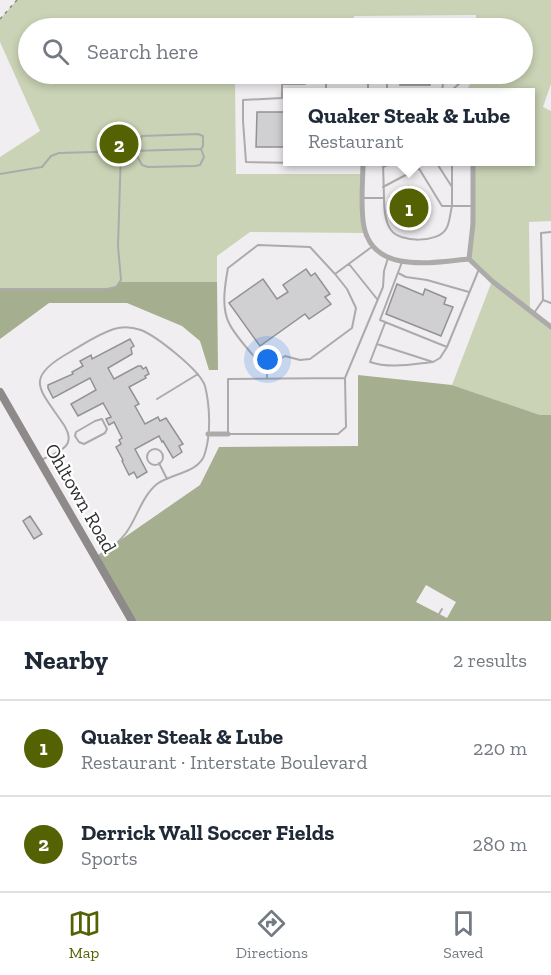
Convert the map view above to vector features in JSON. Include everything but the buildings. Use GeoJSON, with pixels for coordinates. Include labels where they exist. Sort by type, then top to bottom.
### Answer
{"type":"FeatureCollection","features":[{"type":"Feature","properties":{"kind":"street"},"geometry":{"type":"LineString","coordinates":[[363,166],[364,227],[373,246],[388,258],[402,262],[469,259],[551,327]]}},
{"type":"Feature","properties":{"kind":"street"},"geometry":{"type":"LineString","coordinates":[[469,259],[472,166]]}},
{"type":"Feature","properties":{"kind":"street","name":"Ohltown Road"},"geometry":{"type":"LineString","coordinates":[[0,392],[132,621]]}},
{"type":"Feature","properties":{"kind":"street"},"geometry":{"type":"LineString","coordinates":[[208,434],[228,434]]}},
{"type":"Feature","properties":{"kind":"lane"},"geometry":{"type":"LineString","coordinates":[[283,162],[246,162],[243,100],[282,98],[282,84],[305,84]]}},
{"type":"Feature","properties":{"kind":"lane"},"geometry":{"type":"LineString","coordinates":[[198,134],[203,136],[201,149],[204,157],[200,165],[147,167],[142,165],[136,154],[129,150],[138,145],[142,136],[198,134]]}},
{"type":"Feature","properties":{"kind":"lane"},"geometry":{"type":"LineString","coordinates":[[0,174],[42,167],[51,156],[59,153],[201,149]]}},
{"type":"Feature","properties":{"kind":"lane"},"geometry":{"type":"LineString","coordinates":[[0,289],[107,289],[119,285],[121,277],[118,246],[121,150]]}},
{"type":"Feature","properties":{"kind":"lane"},"geometry":{"type":"LineString","coordinates":[[438,166],[452,188]]}},
{"type":"Feature","properties":{"kind":"lane"},"geometry":{"type":"LineString","coordinates":[[383,167],[388,226],[399,237],[407,239],[441,235],[448,226],[452,206],[452,166]]}},
{"type":"Feature","properties":{"kind":"lane"},"geometry":{"type":"LineString","coordinates":[[383,188],[419,168],[442,206],[472,206]]}},
{"type":"Feature","properties":{"kind":"lane"},"geometry":{"type":"LineString","coordinates":[[363,198],[384,198]]}},
{"type":"Feature","properties":{"kind":"lane"},"geometry":{"type":"LineString","coordinates":[[534,313],[543,300],[541,233],[551,232]]}},
{"type":"Feature","properties":{"kind":"lane"},"geometry":{"type":"LineString","coordinates":[[267,371],[229,324],[225,304],[228,268],[258,245],[310,247],[347,289],[356,308],[352,328],[310,359],[300,360],[285,356],[272,364],[267,371],[267,379]]}},
{"type":"Feature","properties":{"kind":"lane"},"geometry":{"type":"LineString","coordinates":[[335,274],[373,246]]}},
{"type":"Feature","properties":{"kind":"lane"},"geometry":{"type":"LineString","coordinates":[[345,378],[228,380],[228,434],[338,434],[346,427],[345,378],[383,287],[388,258]]}},
{"type":"Feature","properties":{"kind":"lane"},"geometry":{"type":"LineString","coordinates":[[402,262],[380,320],[447,347]]}},
{"type":"Feature","properties":{"kind":"lane"},"geometry":{"type":"LineString","coordinates":[[349,264],[378,299]]}},
{"type":"Feature","properties":{"kind":"lane"},"geometry":{"type":"LineString","coordinates":[[385,322],[370,362],[397,366],[433,362],[440,358],[447,347],[479,268]]}},
{"type":"Feature","properties":{"kind":"lane"},"geometry":{"type":"LineString","coordinates":[[398,273],[469,292]]}},
{"type":"Feature","properties":{"kind":"lane"},"geometry":{"type":"LineString","coordinates":[[543,300],[551,303]]}},
{"type":"Feature","properties":{"kind":"lane"},"geometry":{"type":"LineString","coordinates":[[69,440],[66,429],[40,387],[39,377],[44,369],[58,359],[116,328],[128,327],[142,330],[198,374],[204,384],[209,422],[205,456],[200,463],[158,483],[148,493],[127,532],[118,542],[96,557]]}},
{"type":"Feature","properties":{"kind":"lane"},"geometry":{"type":"LineString","coordinates":[[377,344],[433,362]]}},
{"type":"Feature","properties":{"kind":"lane"},"geometry":{"type":"LineString","coordinates":[[157,399],[198,374]]}},
{"type":"Feature","properties":{"kind":"lane"},"geometry":{"type":"LineString","coordinates":[[40,461],[67,445],[76,432],[95,421],[102,419],[107,429],[105,433],[84,444],[79,442],[75,436]]}},
{"type":"Feature","properties":{"kind":"lane"},"geometry":{"type":"LineString","coordinates":[[154,449],[160,450],[163,455],[159,463],[151,463],[148,458],[149,452],[154,449]]}},
{"type":"Feature","properties":{"kind":"lane"},"geometry":{"type":"LineString","coordinates":[[159,463],[167,478]]}},
{"type":"Feature","properties":{"kind":"lane"},"geometry":{"type":"LineString","coordinates":[[435,621],[442,609]]}},
{"type":"Feature","properties":{"kind":"path"},"geometry":{"type":"LineString","coordinates":[[0,19],[17,0]]}},
{"type":"Feature","properties":{"kind":"green space"},"geometry":{"type":"Polygon","coordinates":[[[17,0],[551,0],[551,84],[543,107],[551,111],[551,221],[529,222],[530,311],[551,327],[551,415],[540,415],[452,385],[492,281],[469,259],[473,166],[535,166],[535,88],[468,88],[470,84],[533,84],[533,18],[476,18],[476,15],[354,16],[354,18],[18,18],[18,82],[0,42],[0,19],[17,0]]]}},
{"type":"Feature","properties":{"kind":"green space"},"geometry":{"type":"Polygon","coordinates":[[[19,84],[235,84],[236,174],[363,174],[365,233],[250,232],[217,256],[217,282],[120,282],[113,288],[0,289],[0,157],[40,131],[19,84]]]}},
{"type":"Feature","properties":{"kind":"green space"},"geometry":{"type":"Polygon","coordinates":[[[120,282],[217,282],[218,370],[209,370],[200,341],[182,326],[127,303],[49,303],[0,339],[0,289],[113,288],[120,282]]]}},
{"type":"Feature","properties":{"kind":"green space"},"geometry":{"type":"Polygon","coordinates":[[[358,375],[452,385],[540,415],[551,415],[551,621],[132,621],[96,557],[200,485],[219,447],[358,446],[358,375]],[[426,585],[416,602],[447,618],[456,602],[426,585]]]}},
{"type":"Feature","properties":{"kind":"place","name":"Derrick Wall Soccer Fields"},"geometry":{"type":"Point","coordinates":[119,144]}},
{"type":"Feature","properties":{"kind":"place","name":"Quaker Steak & Lube"},"geometry":{"type":"Point","coordinates":[409,208]}}]}
